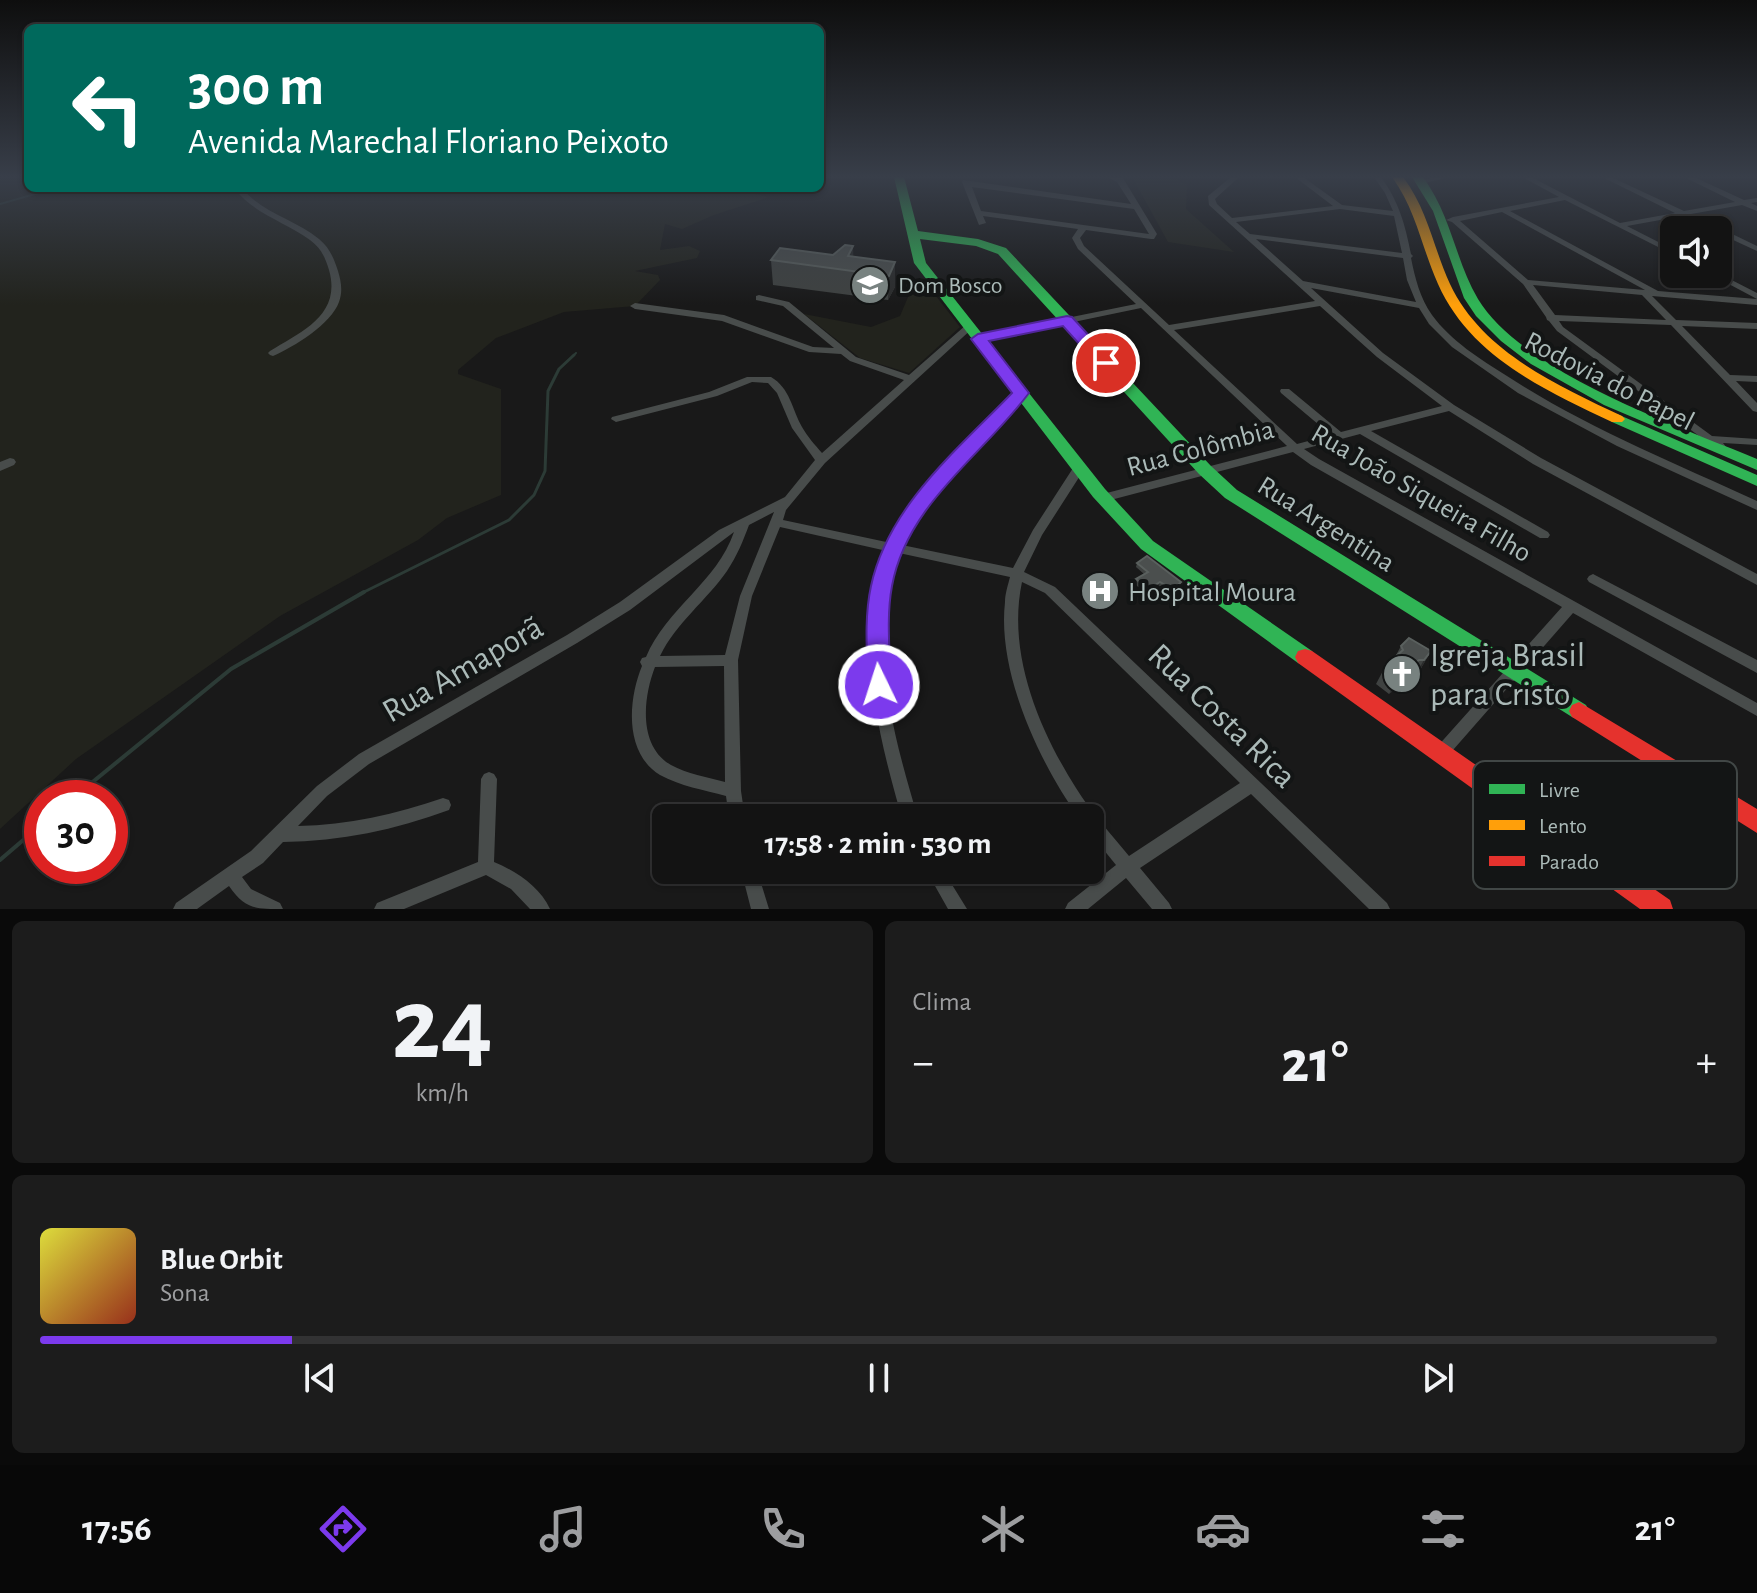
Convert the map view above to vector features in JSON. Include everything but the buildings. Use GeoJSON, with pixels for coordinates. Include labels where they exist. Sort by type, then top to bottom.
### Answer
{"type":"FeatureCollection","features":[{"type":"Feature","properties":{"kind":"main road"},"geometry":{"type":"LineString","coordinates":[[909,219],[920,263],[1103,498],[1147,545],[1473,776]]}},
{"type":"Feature","properties":{"kind":"main road","name":"Rodovia do Papel"},"geometry":{"type":"LineString","coordinates":[[1424,219],[1447,293],[1458,312],[1482,338],[1516,364],[1562,390],[1757,481]]}},
{"type":"Feature","properties":{"kind":"main road"},"geometry":{"type":"LineString","coordinates":[[1449,220],[1465,287],[1480,312],[1501,333],[1572,380],[1757,465]]}},
{"type":"Feature","properties":{"kind":"main road","name":"Rua Argentina"},"geometry":{"type":"LineString","coordinates":[[912,234],[997,248],[1205,470],[1250,507],[1659,761]]}},
{"type":"Feature","properties":{"kind":"main road","name":"Rua Argentina"},"geometry":{"type":"LineString","coordinates":[[1737,810],[1757,822]]}},
{"type":"Feature","properties":{"kind":"main road"},"geometry":{"type":"LineString","coordinates":[[1629,889],[1642,909]]}},
{"type":"Feature","properties":{"kind":"main road"},"geometry":{"type":"LineString","coordinates":[[1631,889],[1661,909]]}},
{"type":"Feature","properties":{"kind":"street"},"geometry":{"type":"LineString","coordinates":[[273,353],[313,328],[335,306],[338,285],[322,246],[277,219]]}},
{"type":"Feature","properties":{"kind":"street"},"geometry":{"type":"LineString","coordinates":[[1017,219],[1151,237],[1153,234],[1144,219]]}},
{"type":"Feature","properties":{"kind":"street"},"geometry":{"type":"LineString","coordinates":[[1231,220],[1236,219]]}},
{"type":"Feature","properties":{"kind":"street"},"geometry":{"type":"LineString","coordinates":[[1400,219],[1422,306],[1436,325],[1471,356],[1551,408],[1757,506]]}},
{"type":"Feature","properties":{"kind":"street"},"geometry":{"type":"LineString","coordinates":[[1521,219],[1658,293]]}},
{"type":"Feature","properties":{"kind":"street"},"geometry":{"type":"LineString","coordinates":[[1609,219],[1660,246]]}},
{"type":"Feature","properties":{"kind":"street"},"geometry":{"type":"LineString","coordinates":[[1620,225],[1649,219]]}},
{"type":"Feature","properties":{"kind":"street"},"geometry":{"type":"LineString","coordinates":[[1231,220],[1380,355],[1450,407],[1585,489],[1757,580]]}},
{"type":"Feature","properties":{"kind":"street"},"geometry":{"type":"LineString","coordinates":[[1449,220],[1526,282],[1550,318],[1569,335],[1726,451]]}},
{"type":"Feature","properties":{"kind":"street","name":"Rua João Siqueira Filho"},"geometry":{"type":"LineString","coordinates":[[1082,230],[1076,238],[1077,244],[1294,447],[1315,462],[1757,710]]}},
{"type":"Feature","properties":{"kind":"street"},"geometry":{"type":"LineString","coordinates":[[1250,235],[1409,256]]}},
{"type":"Feature","properties":{"kind":"street"},"geometry":{"type":"LineString","coordinates":[[1732,237],[1757,249]]}},
{"type":"Feature","properties":{"kind":"street"},"geometry":{"type":"LineString","coordinates":[[1526,282],[1757,299]]}},
{"type":"Feature","properties":{"kind":"street"},"geometry":{"type":"LineString","coordinates":[[1303,284],[1422,306]]}},
{"type":"Feature","properties":{"kind":"street"},"geometry":{"type":"LineString","coordinates":[[1732,284],[1757,299]]}},
{"type":"Feature","properties":{"kind":"street"},"geometry":{"type":"LineString","coordinates":[[1644,292],[1757,409]]}},
{"type":"Feature","properties":{"kind":"street"},"geometry":{"type":"LineString","coordinates":[[759,298],[786,304],[840,351],[866,364],[911,379]]}},
{"type":"Feature","properties":{"kind":"street"},"geometry":{"type":"LineString","coordinates":[[1167,328],[1321,303]]}},
{"type":"Feature","properties":{"kind":"street"},"geometry":{"type":"LineString","coordinates":[[735,804],[731,660],[746,596],[787,500],[821,460],[911,379],[974,333],[1067,321],[1143,305]]}},
{"type":"Feature","properties":{"kind":"street"},"geometry":{"type":"LineString","coordinates":[[635,306],[724,318],[812,350],[840,351]]}},
{"type":"Feature","properties":{"kind":"street"},"geometry":{"type":"LineString","coordinates":[[1550,318],[1757,326]]}},
{"type":"Feature","properties":{"kind":"street"},"geometry":{"type":"LineString","coordinates":[[1726,378],[1757,379]]}},
{"type":"Feature","properties":{"kind":"street"},"geometry":{"type":"LineString","coordinates":[[616,419],[713,394],[751,379],[771,380],[782,392],[803,438],[821,460]]}},
{"type":"Feature","properties":{"kind":"street"},"geometry":{"type":"LineString","coordinates":[[1285,391],[1339,436]]}},
{"type":"Feature","properties":{"kind":"street"},"geometry":{"type":"LineString","coordinates":[[906,804],[882,714],[876,655],[881,586],[893,548],[924,497],[1021,393]]}},
{"type":"Feature","properties":{"kind":"street","name":"Rua Colômbia"},"geometry":{"type":"LineString","coordinates":[[1103,498],[1450,407]]}},
{"type":"Feature","properties":{"kind":"street"},"geometry":{"type":"LineString","coordinates":[[1363,431],[1544,535]]}},
{"type":"Feature","properties":{"kind":"street"},"geometry":{"type":"LineString","coordinates":[[1710,439],[1757,442]]}},
{"type":"Feature","properties":{"kind":"street"},"geometry":{"type":"LineString","coordinates":[[1079,468],[1017,574],[1012,601],[1014,647],[1024,693],[1044,747],[1080,804]]}},
{"type":"Feature","properties":{"kind":"street","name":"Rua Amaporã"},"geometry":{"type":"LineString","coordinates":[[182,909],[232,877],[282,834],[322,791],[364,759],[572,639],[744,521],[787,500]]}},
{"type":"Feature","properties":{"kind":"street"},"geometry":{"type":"LineString","coordinates":[[733,791],[676,773],[653,762],[642,747],[638,732],[647,662],[672,623],[732,552],[744,521]]}},
{"type":"Feature","properties":{"kind":"street","name":"Rua Costa Rica"},"geometry":{"type":"LineString","coordinates":[[775,522],[1017,574],[1050,590],[1381,909]]}},
{"type":"Feature","properties":{"kind":"street"},"geometry":{"type":"LineString","coordinates":[[1593,579],[1757,667]]}},
{"type":"Feature","properties":{"kind":"street"},"geometry":{"type":"LineString","coordinates":[[1441,753],[1571,606]]}},
{"type":"Feature","properties":{"kind":"street"},"geometry":{"type":"LineString","coordinates":[[647,662],[731,660]]}},
{"type":"Feature","properties":{"kind":"street"},"geometry":{"type":"LineString","coordinates":[[486,867],[489,779]]}},
{"type":"Feature","properties":{"kind":"street"},"geometry":{"type":"LineString","coordinates":[[1074,909],[1127,867],[1252,784]]}},
{"type":"Feature","properties":{"kind":"street"},"geometry":{"type":"LineString","coordinates":[[282,834],[323,835],[356,831],[443,805]]}},
{"type":"Feature","properties":{"kind":"street"},"geometry":{"type":"LineString","coordinates":[[1104,838],[1163,909]]}},
{"type":"Feature","properties":{"kind":"street"},"geometry":{"type":"LineString","coordinates":[[383,909],[486,867],[522,885],[541,909]]}},
{"type":"Feature","properties":{"kind":"street"},"geometry":{"type":"LineString","coordinates":[[232,877],[245,895],[274,909]]}},
{"type":"Feature","properties":{"kind":"street"},"geometry":{"type":"LineString","coordinates":[[753,884],[760,909]]}},
{"type":"Feature","properties":{"kind":"street"},"geometry":{"type":"LineString","coordinates":[[943,884],[958,909]]}},
{"type":"Feature","properties":{"kind":"shaded area"},"geometry":{"type":"Polygon","coordinates":[[[0,219],[704,219],[682,229],[665,224],[660,250],[689,246],[700,251],[697,258],[635,271],[658,275],[660,280],[635,306],[564,312],[496,338],[458,370],[458,374],[501,389],[501,495],[447,518],[418,540],[280,616],[76,759],[53,780],[24,780],[24,807],[0,829],[0,219]]]}},
{"type":"Feature","properties":{"kind":"shaded area"},"geometry":{"type":"Polygon","coordinates":[[[1155,219],[1198,219],[1234,252],[1168,242],[1155,219]]]}},
{"type":"Feature","properties":{"kind":"shaded area"},"geometry":{"type":"Polygon","coordinates":[[[922,278],[960,327],[909,373],[860,358],[804,314],[871,327],[900,316],[914,283],[922,278]]]}},
{"type":"Feature","properties":{"kind":"waterway"},"geometry":{"type":"LineString","coordinates":[[364,592],[509,520],[534,495],[545,471],[548,391],[559,369],[574,355]]}},
{"type":"Feature","properties":{"kind":"waterway"},"geometry":{"type":"LineString","coordinates":[[95,780],[231,669],[364,592]]}},
{"type":"Feature","properties":{"kind":"waterway"},"geometry":{"type":"LineString","coordinates":[[360,594],[364,592]]}},
{"type":"Feature","properties":{"kind":"waterway"},"geometry":{"type":"LineString","coordinates":[[0,860],[24,839]]}},
{"type":"Feature","properties":{"kind":"traffic: fast"},"geometry":{"type":"LineString","coordinates":[[909,219],[920,263],[1099,493],[1147,545],[1305,657]]}},
{"type":"Feature","properties":{"kind":"traffic: fast"},"geometry":{"type":"LineString","coordinates":[[1441,219],[1471,298],[1506,338],[1572,383],[1649,420],[1757,465]]}},
{"type":"Feature","properties":{"kind":"traffic: fast"},"geometry":{"type":"LineString","coordinates":[[912,234],[978,243],[1002,251],[1205,470],[1231,494],[1579,711]]}},
{"type":"Feature","properties":{"kind":"traffic: fast"},"geometry":{"type":"LineString","coordinates":[[1617,419],[1757,481]]}},
{"type":"Feature","properties":{"kind":"traffic: slow"},"geometry":{"type":"LineString","coordinates":[[1422,219],[1443,282],[1473,328],[1493,348],[1541,381],[1617,419]]}},
{"type":"Feature","properties":{"kind":"traffic: jam"},"geometry":{"type":"LineString","coordinates":[[1305,657],[1473,776]]}},
{"type":"Feature","properties":{"kind":"traffic: jam"},"geometry":{"type":"LineString","coordinates":[[1579,711],[1659,761]]}},
{"type":"Feature","properties":{"kind":"traffic: jam"},"geometry":{"type":"LineString","coordinates":[[1737,810],[1757,822]]}},
{"type":"Feature","properties":{"kind":"traffic: jam"},"geometry":{"type":"LineString","coordinates":[[1633,889],[1661,909]]}},
{"type":"Feature","properties":{"kind":"place","name":"Dom Bosco"},"geometry":{"type":"Point","coordinates":[870,285]}},
{"type":"Feature","properties":{"kind":"place","name":"Hospital Moura"},"geometry":{"type":"Point","coordinates":[1100,591]}},
{"type":"Feature","properties":{"kind":"place","name":"Igreja Brasil para Cristo"},"geometry":{"type":"Point","coordinates":[1402,674]}},
{"type":"Feature","properties":{"kind":"route"},"geometry":{"type":"LineString","coordinates":[[879,685],[877,621],[881,586],[893,548],[908,518],[924,497],[1021,393],[978,339],[1067,321],[1106,363]]}}]}
